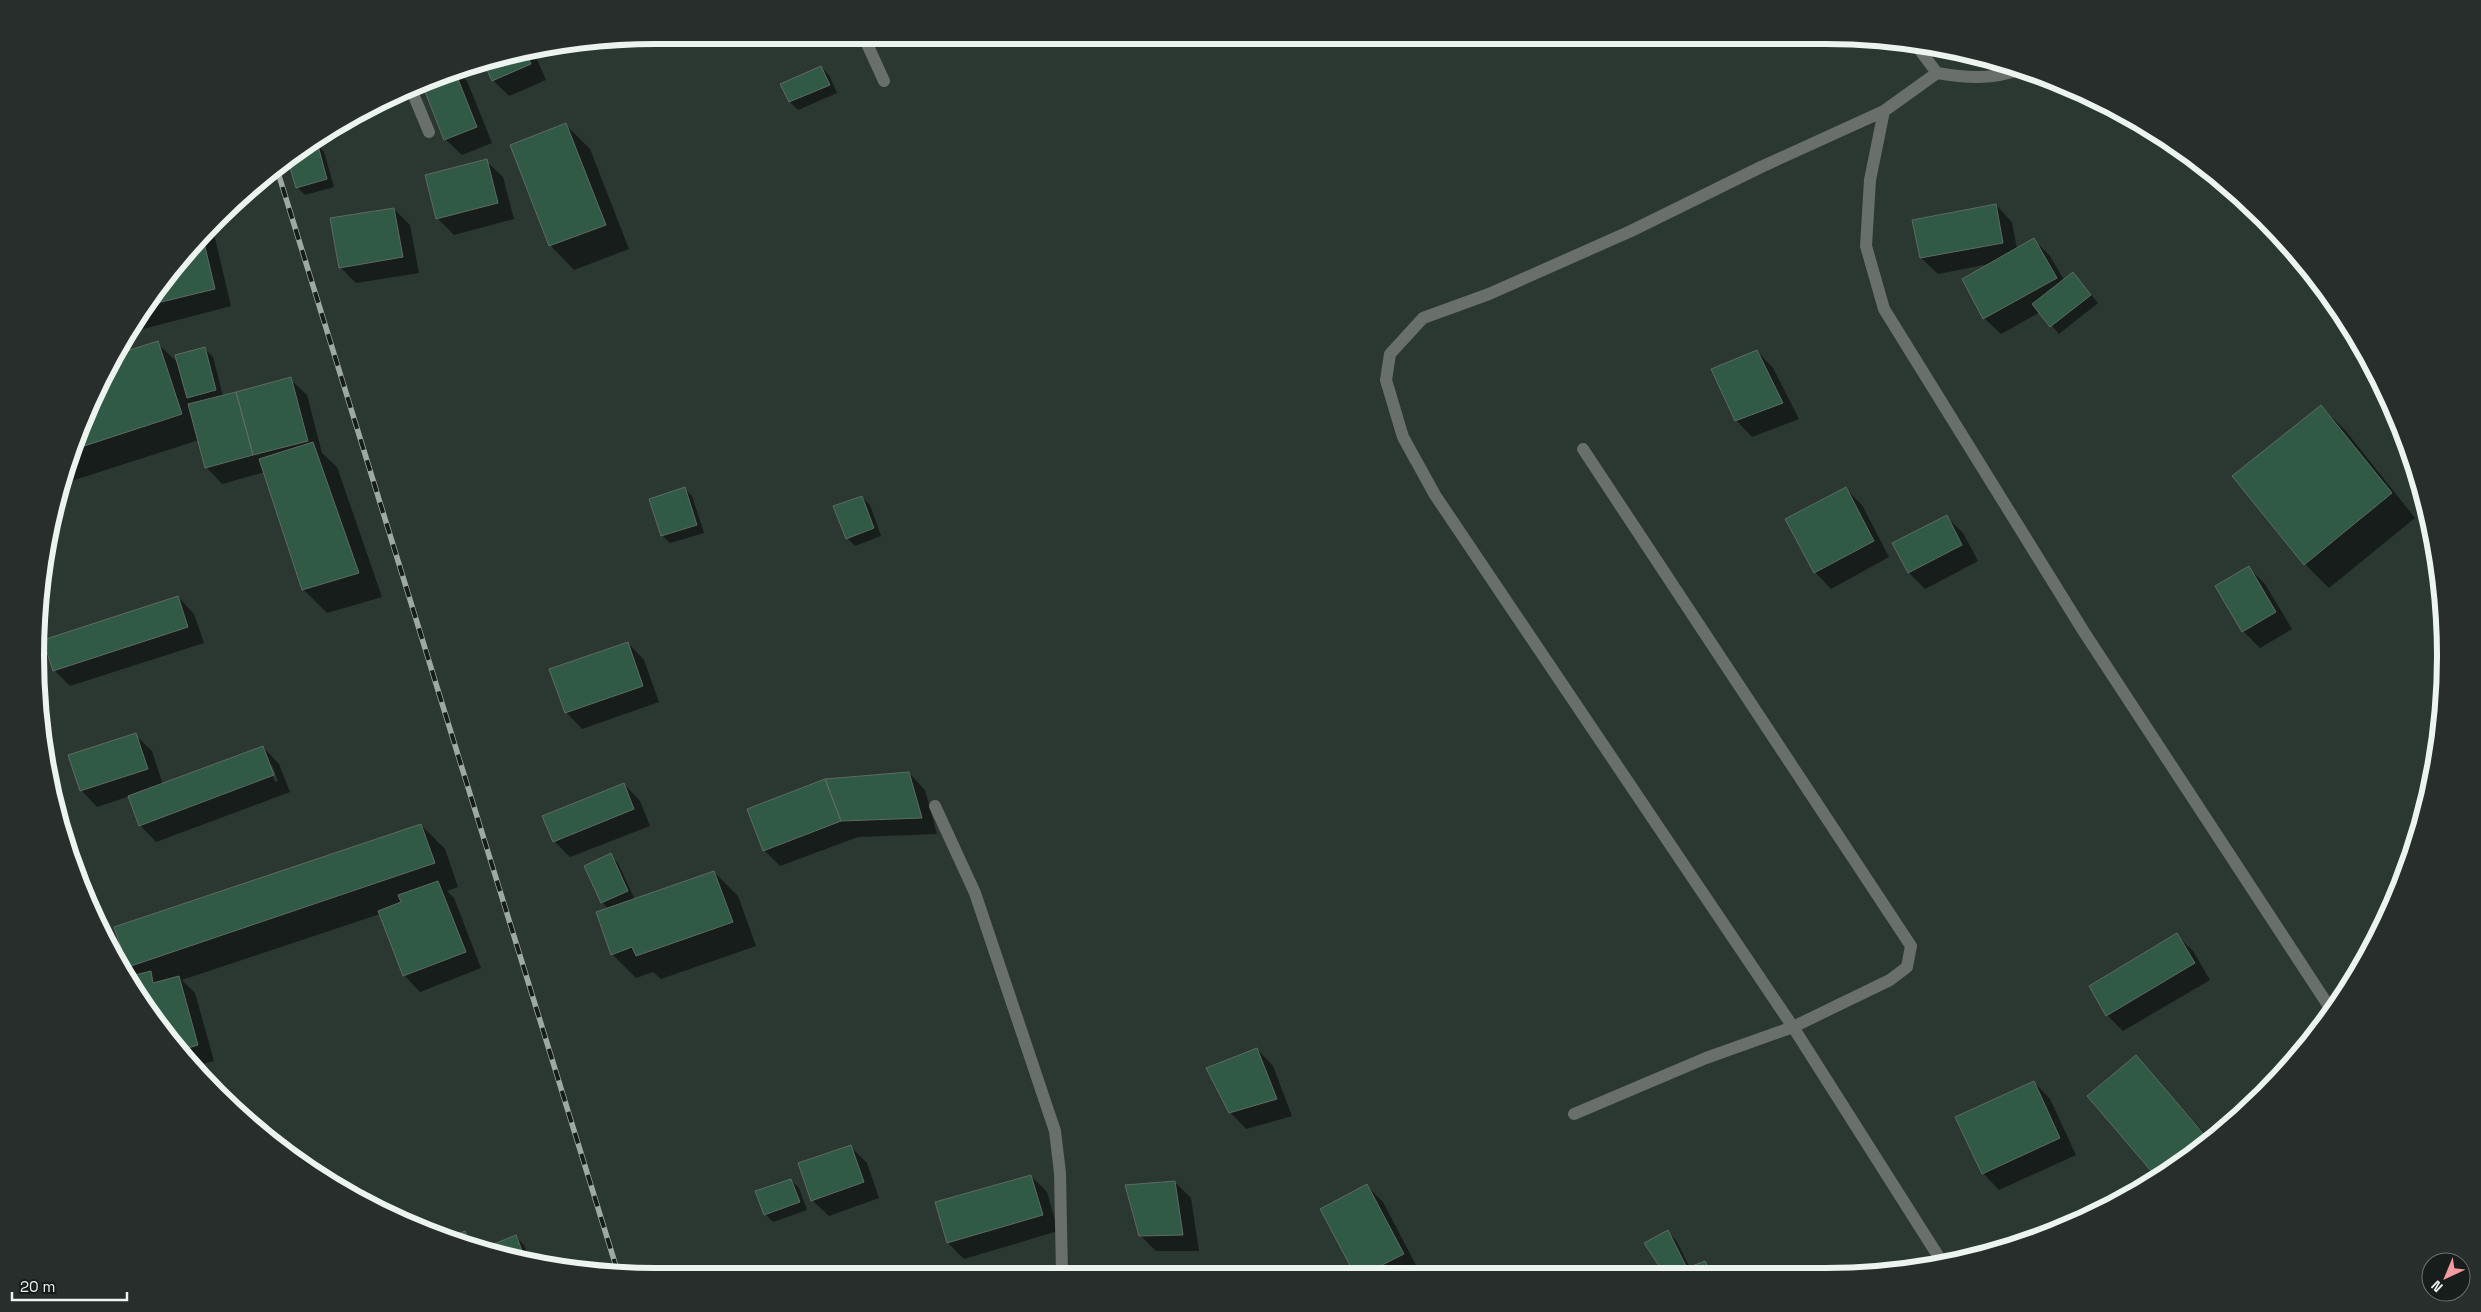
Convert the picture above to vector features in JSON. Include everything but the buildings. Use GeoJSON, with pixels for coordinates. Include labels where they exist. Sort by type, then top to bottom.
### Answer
{"type":"FeatureCollection","features":[{"type":"Feature","properties":{"kind":"street"},"geometry":{"type":"LineString","coordinates":[[867,44],[884,82]]}},
{"type":"Feature","properties":{"kind":"street"},"geometry":{"type":"LineString","coordinates":[[1921,52],[1937,73],[1970,79],[2012,73]]}},
{"type":"Feature","properties":{"kind":"street"},"geometry":{"type":"LineString","coordinates":[[1937,73],[1884,110],[1761,167],[1631,231],[1489,294],[1423,318],[1390,354],[1386,380],[1403,437],[1435,495],[1792,1027],[1939,1257]]}},
{"type":"Feature","properties":{"kind":"street"},"geometry":{"type":"LineString","coordinates":[[413,94],[429,132]]}},
{"type":"Feature","properties":{"kind":"street"},"geometry":{"type":"LineString","coordinates":[[1884,110],[1870,180],[1866,246],[1884,309],[2084,632],[2328,1005]]}},
{"type":"Feature","properties":{"kind":"street"},"geometry":{"type":"LineString","coordinates":[[1574,1114],[1706,1058],[1792,1027],[1890,980],[1907,967],[1911,946],[1583,449]]}},
{"type":"Feature","properties":{"kind":"street"},"geometry":{"type":"LineString","coordinates":[[935,806],[975,893],[1056,1131],[1060,1174],[1062,1268]]}},
{"type":"Feature","properties":{"kind":"railway"},"geometry":{"type":"LineString","coordinates":[[278,174],[616,1267]]}}]}
